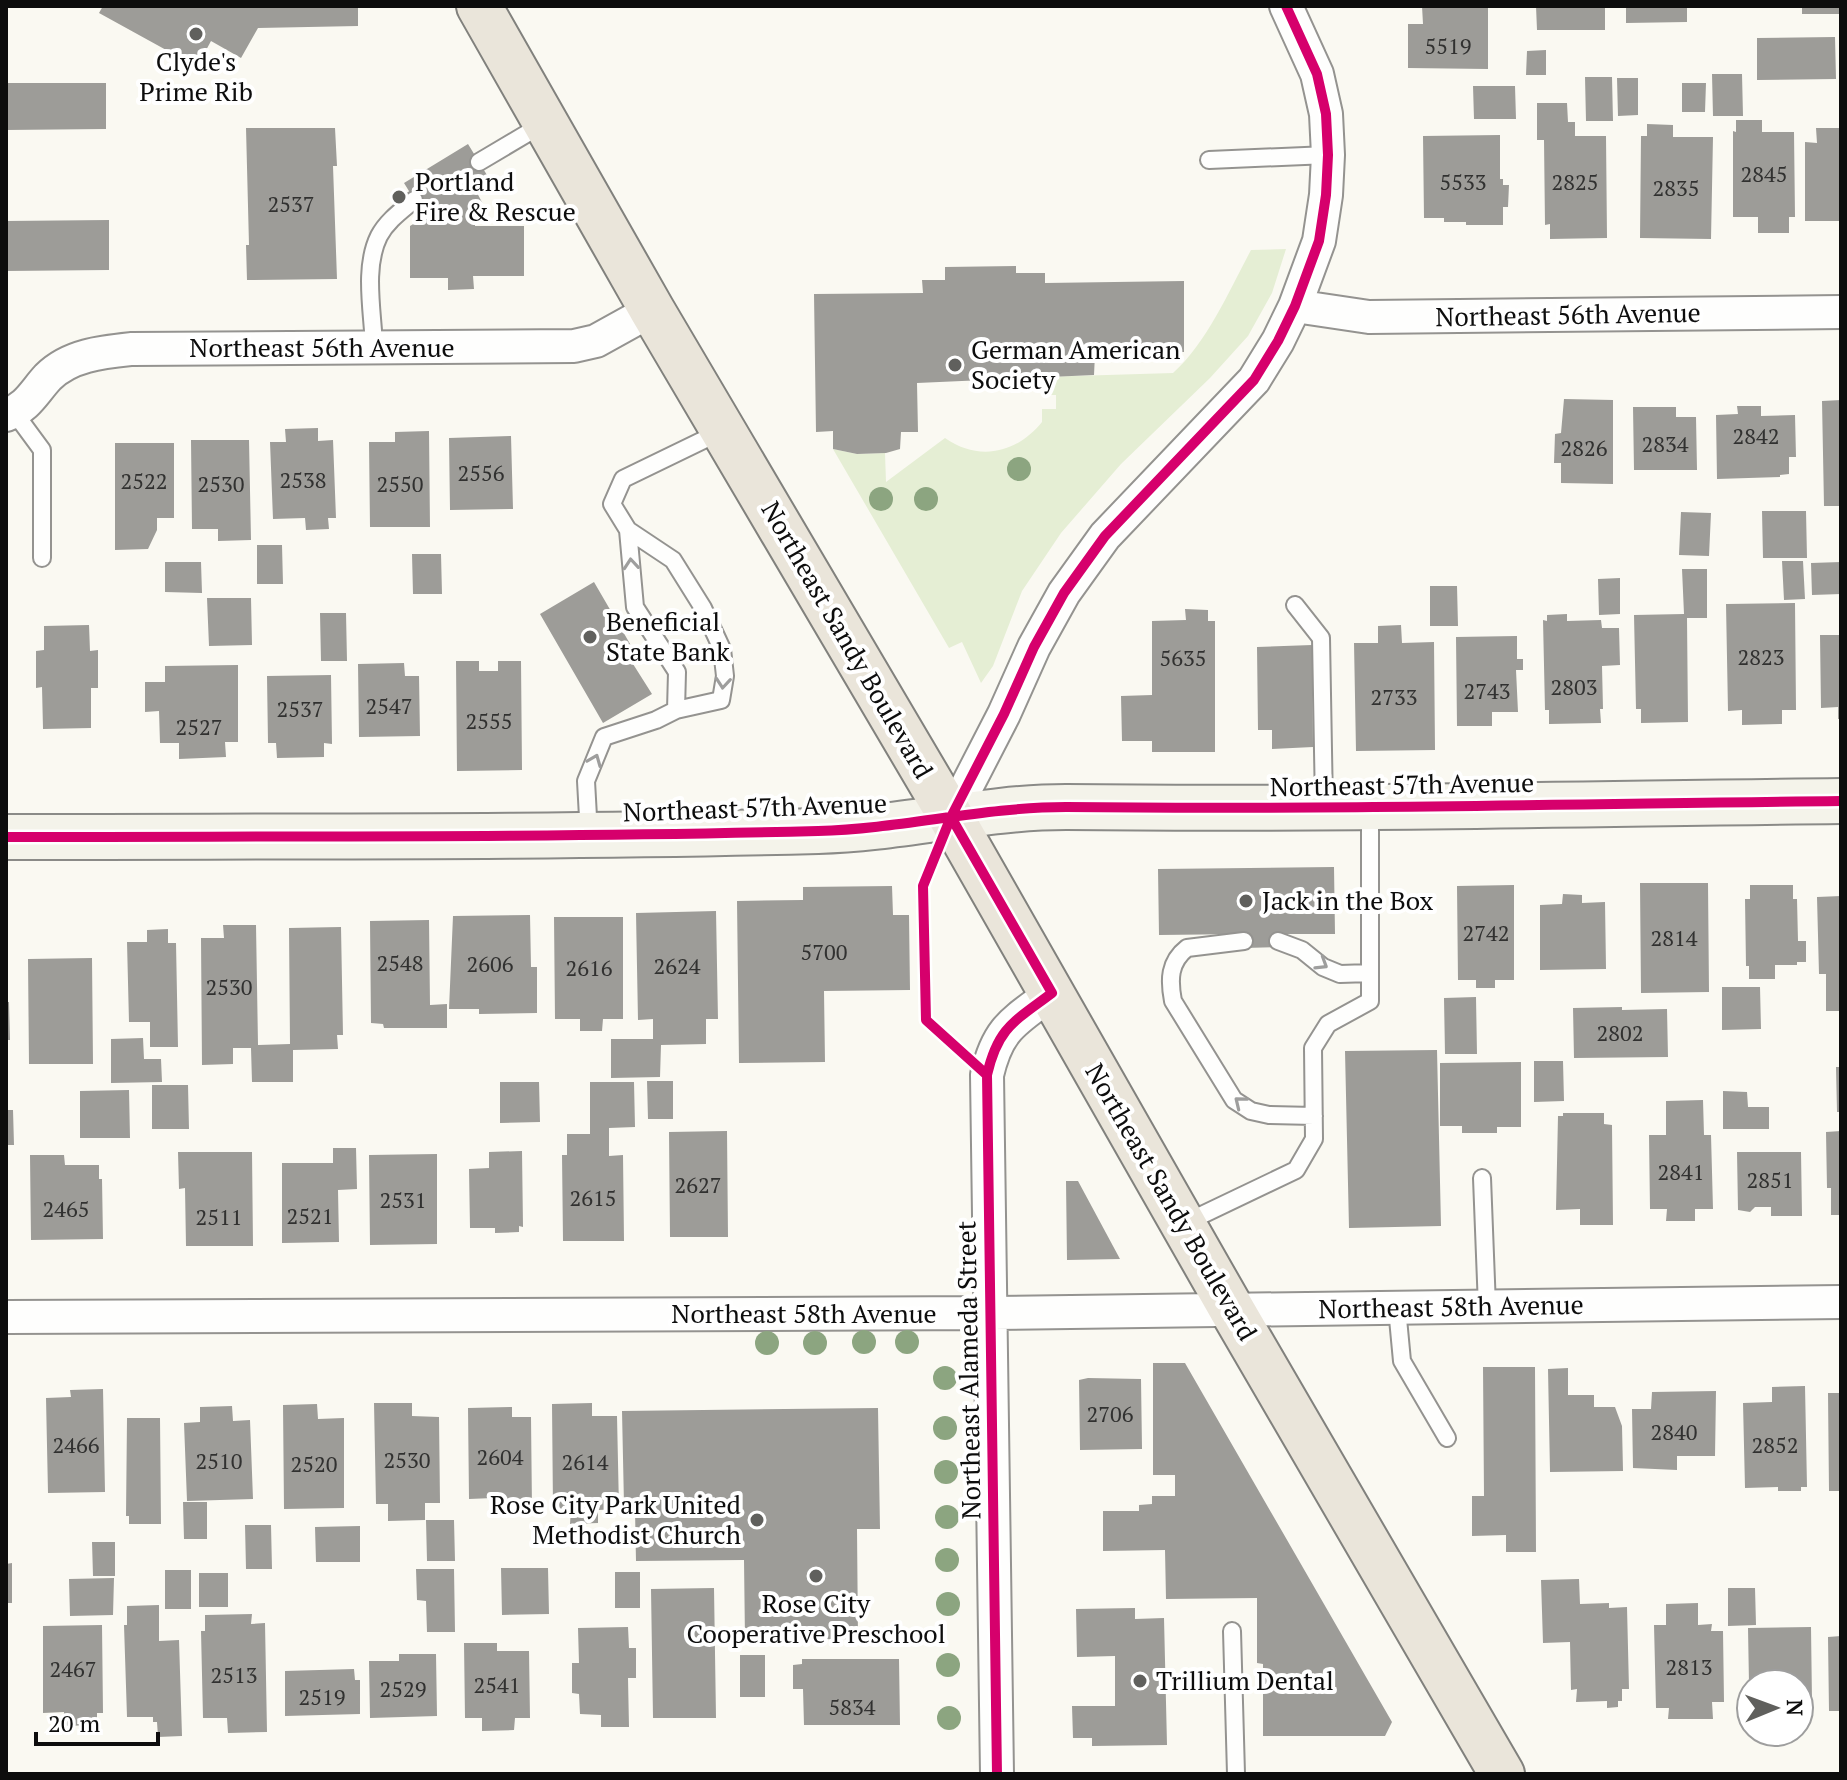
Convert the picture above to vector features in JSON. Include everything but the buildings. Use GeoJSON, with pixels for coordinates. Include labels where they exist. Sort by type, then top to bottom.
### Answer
{"type":"FeatureCollection","features":[{"type":"Feature","properties":{"kind":"main road","name":"Northeast Sandy Boulevard"},"geometry":{"type":"LineString","coordinates":[[479,6],[652,310],[951,817],[1232,1310],[1502,1774]]}},
{"type":"Feature","properties":{"kind":"main road","name":"Northeast 57th Avenue"},"geometry":{"type":"LineString","coordinates":[[6,837],[589,836],[868,829],[951,817],[1065,807],[1324,808],[1841,801]]}},
{"type":"Feature","properties":{"kind":"street"},"geometry":{"type":"LineString","coordinates":[[951,817],[1004,714],[1034,647],[1064,593],[1105,536],[1254,380],[1295,306],[1319,241],[1328,155],[1326,114],[1317,74],[1286,6]]}},
{"type":"Feature","properties":{"kind":"street","name":"Northeast 56th Avenue"},"geometry":{"type":"LineString","coordinates":[[1295,306],[1369,317],[1841,312]]}},
{"type":"Feature","properties":{"kind":"street","name":"Northeast 56th Avenue"},"geometry":{"type":"LineString","coordinates":[[10,413],[36,395],[47,378],[62,366],[101,352],[132,349],[585,345],[652,310]]}},
{"type":"Feature","properties":{"kind":"street","name":"Northeast Alameda Street"},"geometry":{"type":"LineString","coordinates":[[997,1774],[987,1075],[1006,1028],[1052,993]]}},
{"type":"Feature","properties":{"kind":"street","name":"Northeast 58th Avenue"},"geometry":{"type":"LineString","coordinates":[[6,1317],[990,1313],[1841,1302]]}},
{"type":"Feature","properties":{"kind":"lane"},"geometry":{"type":"LineString","coordinates":[[479,162],[546,122]]}},
{"type":"Feature","properties":{"kind":"lane"},"geometry":{"type":"LineString","coordinates":[[1209,160],[1328,155]]}},
{"type":"Feature","properties":{"kind":"lane"},"geometry":{"type":"LineString","coordinates":[[374,347],[372,256],[380,234],[414,200]]}},
{"type":"Feature","properties":{"kind":"lane"},"geometry":{"type":"LineString","coordinates":[[10,413],[42,450],[42,558]]}},
{"type":"Feature","properties":{"kind":"lane"},"geometry":{"type":"LineString","coordinates":[[589,836],[586,781],[604,737],[676,710],[721,700],[725,676],[722,649],[703,608],[673,560],[628,530],[612,504],[623,479],[723,430]]}},
{"type":"Feature","properties":{"kind":"lane"},"geometry":{"type":"LineString","coordinates":[[628,530],[635,607],[677,672],[676,710]]}},
{"type":"Feature","properties":{"kind":"lane"},"geometry":{"type":"LineString","coordinates":[[1295,605],[1321,638],[1324,808]]}},
{"type":"Feature","properties":{"kind":"lane"},"geometry":{"type":"LineString","coordinates":[[1183,1224],[1296,1170],[1314,1139],[1313,1048],[1328,1024],[1370,1001],[1370,807]]}},
{"type":"Feature","properties":{"kind":"lane"},"geometry":{"type":"LineString","coordinates":[[1244,941],[1187,948],[1179,954],[1172,967],[1170,983],[1173,1001],[1234,1100],[1251,1111],[1269,1115],[1314,1116]]}},
{"type":"Feature","properties":{"kind":"lane"},"geometry":{"type":"LineString","coordinates":[[1278,941],[1302,950],[1323,967],[1340,974],[1370,973]]}},
{"type":"Feature","properties":{"kind":"lane"},"geometry":{"type":"LineString","coordinates":[[1482,1178],[1487,1307]]}},
{"type":"Feature","properties":{"kind":"lane"},"geometry":{"type":"LineString","coordinates":[[1397,1308],[1402,1361],[1447,1438]]}},
{"type":"Feature","properties":{"kind":"lane"},"geometry":{"type":"LineString","coordinates":[[1232,1631],[1236,1774]]}},
{"type":"Feature","properties":{"kind":"green space"},"geometry":{"type":"Polygon","coordinates":[[[1286,249],[1272,293],[1248,336],[1210,378],[1121,464],[1061,533],[1022,591],[993,666],[981,683],[962,642],[949,648],[833,449],[857,454],[885,453],[886,482],[945,438],[971,450],[984,452],[1009,447],[1032,433],[1042,422],[1042,409],[1056,409],[1056,395],[1042,395],[1041,377],[1173,373],[1197,347],[1251,250],[1286,249]]]}},
{"type":"Feature","properties":{"kind":"cycle path"},"geometry":{"type":"LineString","coordinates":[[987,1075],[926,1020],[923,886],[951,817],[1004,714],[1034,647],[1064,593],[1105,536],[1254,380],[1295,306],[1319,241],[1328,155],[1326,114],[1317,74],[1286,6]]}},
{"type":"Feature","properties":{"kind":"cycle path"},"geometry":{"type":"LineString","coordinates":[[6,837],[818,831],[1004,810],[1066,807],[1841,801]]}},
{"type":"Feature","properties":{"kind":"cycle path"},"geometry":{"type":"LineString","coordinates":[[951,817],[1052,993],[1010,1026],[997,1046],[987,1075],[997,1774]]}},
{"type":"Feature","properties":{"kind":"place","name":"Clyde's Prime Rib"},"geometry":{"type":"Point","coordinates":[196,34]}},
{"type":"Feature","properties":{"kind":"place","name":"Portland Fire & Rescue"},"geometry":{"type":"Point","coordinates":[399,197]}},
{"type":"Feature","properties":{"kind":"place","name":"German American Society"},"geometry":{"type":"Point","coordinates":[955,365]}},
{"type":"Feature","properties":{"kind":"place","name":"Beneficial State Bank"},"geometry":{"type":"Point","coordinates":[590,637]}},
{"type":"Feature","properties":{"kind":"place","name":"Jack in the Box"},"geometry":{"type":"Point","coordinates":[1246,901]}},
{"type":"Feature","properties":{"kind":"place","name":"Rose City Park United Methodist Church"},"geometry":{"type":"Point","coordinates":[757,1520]}},
{"type":"Feature","properties":{"kind":"place","name":"Rose City Cooperative Preschool"},"geometry":{"type":"Point","coordinates":[816,1576]}},
{"type":"Feature","properties":{"kind":"place","name":"Trillium Dental"},"geometry":{"type":"Point","coordinates":[1140,1681]}}]}
